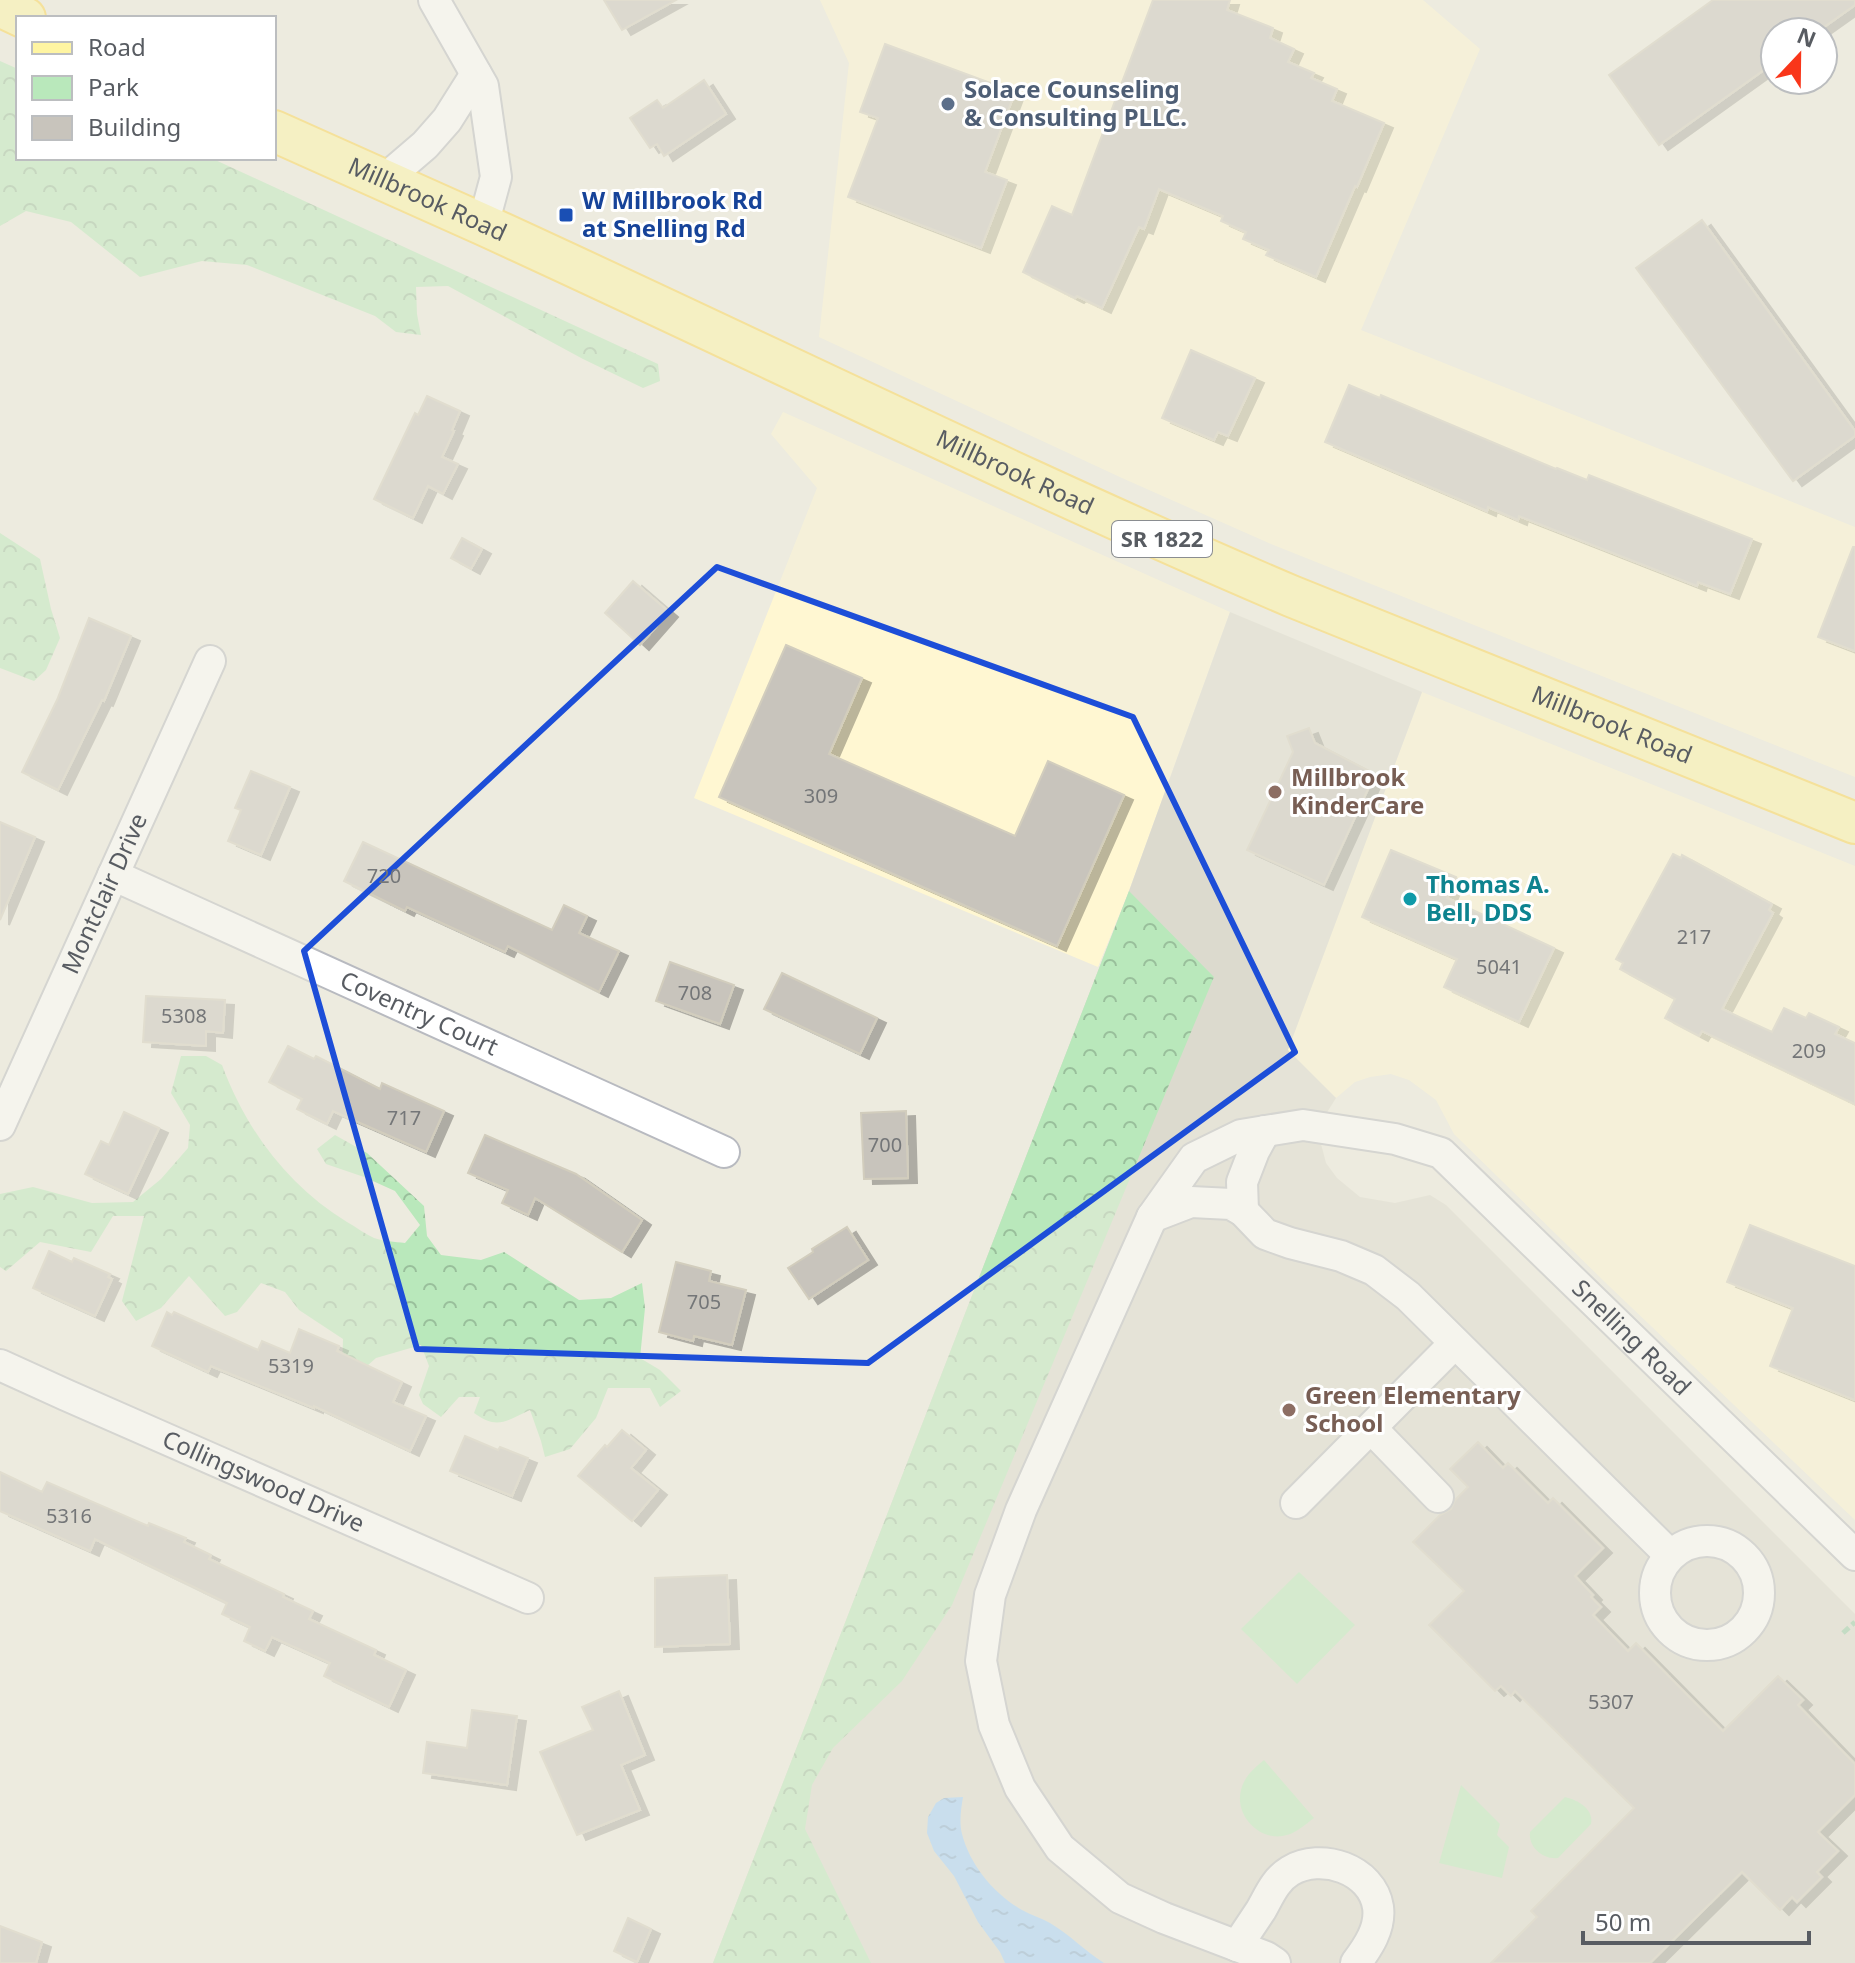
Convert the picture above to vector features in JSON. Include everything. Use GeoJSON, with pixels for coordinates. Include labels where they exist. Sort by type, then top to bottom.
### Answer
{"type":"FeatureCollection","features":[{"type":"Feature","properties":{"kind":"main road"},"geometry":{"type":"LineString","coordinates":[[0,6],[21,16]]}},
{"type":"Feature","properties":{"kind":"main road","name":"Millbrook Road"},"geometry":{"type":"LineString","coordinates":[[276,132],[1217,564],[1855,823]]}},
{"type":"Feature","properties":{"kind":"street"},"geometry":{"type":"LineString","coordinates":[[434,0],[483,86],[496,177],[483,225]]}},
{"type":"Feature","properties":{"kind":"street"},"geometry":{"type":"LineString","coordinates":[[383,181],[425,145],[447,120],[476,74]]}},
{"type":"Feature","properties":{"kind":"street","name":"Montclair Drive"},"geometry":{"type":"LineString","coordinates":[[0,1125],[210,661]]}},
{"type":"Feature","properties":{"kind":"street","name":"Coventry Court"},"geometry":{"type":"LineString","coordinates":[[113,875],[724,1152]]}},
{"type":"Feature","properties":{"kind":"street","name":"Snelling Road"},"geometry":{"type":"LineString","coordinates":[[1275,1963],[1120,1898],[1060,1848],[1020,1788],[994,1725],[981,1661],[990,1595],[1021,1510],[1152,1217],[1194,1158],[1241,1135],[1303,1125],[1395,1139],[1441,1153],[1855,1555]]}},
{"type":"Feature","properties":{"kind":"street"},"geometry":{"type":"LineString","coordinates":[[1243,1211],[1242,1182],[1265,1131]]}},
{"type":"Feature","properties":{"kind":"street"},"geometry":{"type":"LineString","coordinates":[[1152,1217],[1191,1202],[1231,1204],[1243,1211],[1265,1234],[1341,1256],[1374,1270],[1408,1296],[1670,1555]]}},
{"type":"Feature","properties":{"kind":"street"},"geometry":{"type":"LineString","coordinates":[[1296,1503],[1455,1343]]}},
{"type":"Feature","properties":{"kind":"street","name":"Collingswood Drive"},"geometry":{"type":"LineString","coordinates":[[0,1365],[528,1598]]}},
{"type":"Feature","properties":{"kind":"street"},"geometry":{"type":"LineString","coordinates":[[1371,1428],[1438,1497]]}},
{"type":"Feature","properties":{"kind":"street"},"geometry":{"type":"LineString","coordinates":[[1237,1946],[1275,1885],[1288,1872],[1305,1864],[1326,1863],[1345,1867],[1360,1876],[1371,1889],[1378,1906],[1373,1937],[1356,1963]]}},
{"type":"Feature","properties":{"kind":"path"},"geometry":{"type":"LineString","coordinates":[[1843,1633],[1855,1622]]}},
{"type":"Feature","properties":{"kind":"highlighted area"},"geometry":{"type":"Polygon","coordinates":[[[717,567],[1133,717],[1295,1052],[868,1363],[417,1349],[304,951],[717,567]]]}},
{"type":"Feature","properties":{"kind":"shaded area"},"geometry":{"type":"Polygon","coordinates":[[[820,0],[1423,0],[1480,49],[1361,330],[1855,527],[1855,777],[1271,544],[819,337],[849,63],[820,0]]]}},
{"type":"Feature","properties":{"kind":"shaded area"},"geometry":{"type":"Polygon","coordinates":[[[783,412],[1230,612],[1129,891],[1098,967],[694,798],[817,488],[771,434],[783,412]]]}},
{"type":"Feature","properties":{"kind":"shaded area","name":"Green Elementary School"},"geometry":{"type":"Polygon","coordinates":[[[1230,612],[1422,692],[1288,1050],[1336,1098],[1326,1114],[1320,1140],[1326,1163],[1337,1178],[1360,1197],[1395,1203],[1430,1195],[1446,1205],[1855,1614],[1855,1963],[713,1963],[1129,891],[1230,612]]]}},
{"type":"Feature","properties":{"kind":"shaded area"},"geometry":{"type":"Polygon","coordinates":[[[1422,692],[1855,866],[1855,1520],[1454,1134],[1436,1100],[1409,1080],[1391,1074],[1355,1082],[1336,1098],[1287,1051],[1422,692]]]}},
{"type":"Feature","properties":{"kind":"green space"},"geometry":{"type":"Polygon","coordinates":[[[0,61],[16,68],[16,160],[215,160],[658,364],[660,381],[643,388],[448,286],[416,287],[421,335],[396,332],[375,316],[247,265],[202,261],[140,277],[71,222],[26,211],[0,226],[0,61]]]}},
{"type":"Feature","properties":{"kind":"green space"},"geometry":{"type":"Polygon","coordinates":[[[0,533],[40,559],[60,638],[46,670],[34,681],[0,668],[0,533]]]}},
{"type":"Feature","properties":{"kind":"green space"},"geometry":{"type":"Polygon","coordinates":[[[1129,891],[1214,977],[952,1605],[902,1681],[833,1748],[812,1785],[805,1829],[871,1963],[713,1963],[1129,891]]]}},
{"type":"Feature","properties":{"kind":"green space"},"geometry":{"type":"Polygon","coordinates":[[[181,1056],[206,1056],[222,1065],[243,1112],[288,1174],[326,1208],[371,1236],[405,1243],[420,1225],[395,1191],[326,1164],[317,1149],[335,1135],[367,1153],[424,1206],[427,1236],[441,1255],[481,1260],[504,1252],[579,1300],[611,1298],[642,1283],[645,1308],[640,1358],[660,1370],[681,1391],[660,1407],[650,1388],[608,1388],[596,1418],[570,1449],[545,1457],[530,1410],[495,1422],[474,1413],[480,1397],[459,1397],[441,1417],[423,1404],[419,1395],[429,1366],[421,1345],[376,1358],[358,1374],[342,1372],[343,1339],[299,1310],[285,1292],[261,1283],[237,1312],[225,1316],[189,1276],[161,1308],[136,1321],[122,1301],[144,1216],[113,1216],[91,1252],[40,1242],[6,1271],[0,1267],[0,1194],[33,1187],[92,1203],[133,1202],[161,1179],[188,1148],[190,1125],[171,1093],[181,1056]]]}},
{"type":"Feature","properties":{"kind":"green space"},"geometry":{"type":"Polygon","coordinates":[[[1299,1572],[1355,1625],[1297,1684],[1241,1629],[1299,1572]]]}},
{"type":"Feature","properties":{"kind":"green space"},"geometry":{"type":"Polygon","coordinates":[[[1264,1760],[1314,1818],[1290,1834],[1277,1836],[1259,1831],[1242,1809],[1242,1785],[1264,1760]]]}},
{"type":"Feature","properties":{"kind":"green space"},"geometry":{"type":"Polygon","coordinates":[[[1461,1785],[1500,1824],[1497,1835],[1509,1847],[1502,1878],[1439,1863],[1461,1785]]]}},
{"type":"Feature","properties":{"kind":"green space"},"geometry":{"type":"Polygon","coordinates":[[[1565,1797],[1584,1806],[1590,1814],[1591,1824],[1558,1858],[1547,1857],[1531,1843],[1530,1832],[1565,1797]]]}},
{"type":"Feature","properties":{"kind":"water"},"geometry":{"type":"Polygon","coordinates":[[[963,1797],[962,1834],[984,1878],[1012,1903],[1057,1927],[1104,1963],[1005,1963],[978,1922],[954,1876],[934,1851],[927,1833],[928,1817],[936,1803],[944,1798],[963,1797]]]}},
{"type":"Feature","properties":{"kind":"building"},"geometry":{"type":"Polygon","coordinates":[[[604,0],[676,0],[622,30],[604,0]]]}},
{"type":"Feature","properties":{"kind":"building"},"geometry":{"type":"Polygon","coordinates":[[[1153,0],[1230,0],[1227,10],[1273,28],[1270,38],[1294,49],[1288,62],[1314,73],[1311,78],[1337,89],[1332,101],[1384,123],[1316,277],[1266,255],[1269,250],[1243,239],[1246,232],[1221,221],[1223,216],[1159,189],[1144,229],[1139,227],[1102,308],[1023,272],[1052,206],[1072,215],[1153,0]]]}},
{"type":"Feature","properties":{"kind":"building"},"geometry":{"type":"Polygon","coordinates":[[[1713,0],[1855,0],[1855,5],[1839,16],[1759,16],[1759,73],[1659,145],[1609,75],[1713,0]]]}},
{"type":"Feature","properties":{"kind":"building"},"geometry":{"type":"Polygon","coordinates":[[[885,44],[1015,92],[985,172],[1007,180],[981,248],[848,197],[878,118],[860,112],[885,44]]]}},
{"type":"Feature","properties":{"kind":"building"},"geometry":{"type":"Polygon","coordinates":[[[704,80],[726,114],[664,156],[657,144],[650,148],[630,118],[657,100],[663,108],[704,80]]]}},
{"type":"Feature","properties":{"kind":"building"},"geometry":{"type":"Polygon","coordinates":[[[1702,220],[1855,431],[1855,436],[1793,481],[1636,268],[1702,220]]]}},
{"type":"Feature","properties":{"kind":"building"},"geometry":{"type":"Polygon","coordinates":[[[1191,350],[1255,378],[1228,436],[1218,432],[1214,440],[1162,418],[1191,350]]]}},
{"type":"Feature","properties":{"kind":"building"},"geometry":{"type":"Polygon","coordinates":[[[1349,385],[1380,398],[1381,395],[1556,469],[1587,480],[1589,475],[1752,539],[1730,594],[1698,582],[1697,586],[1519,516],[1518,520],[1488,507],[1487,511],[1325,442],[1349,385]]]}},
{"type":"Feature","properties":{"kind":"building"},"geometry":{"type":"Polygon","coordinates":[[[427,396],[460,411],[442,457],[458,464],[443,494],[428,486],[413,518],[374,499],[415,413],[418,415],[427,396]]]}},
{"type":"Feature","properties":{"kind":"building"},"geometry":{"type":"Polygon","coordinates":[[[462,538],[482,549],[471,569],[451,558],[462,538]]]}},
{"type":"Feature","properties":{"kind":"building"},"geometry":{"type":"Polygon","coordinates":[[[1855,547],[1855,651],[1818,637],[1855,547]]]}},
{"type":"Feature","properties":{"kind":"building"},"geometry":{"type":"Polygon","coordinates":[[[633,581],[669,612],[640,645],[605,613],[633,581]]]}},
{"type":"Feature","properties":{"kind":"building"},"geometry":{"type":"Polygon","coordinates":[[[89,618],[131,636],[104,701],[58,790],[22,772],[57,700],[89,618]]]}},
{"type":"Feature","properties":{"kind":"building"},"geometry":{"type":"Polygon","coordinates":[[[786,645],[862,678],[829,754],[1015,836],[1048,761],[1124,795],[1057,946],[719,797],[786,645]]]}},
{"type":"Feature","properties":{"kind":"building"},"geometry":{"type":"Polygon","coordinates":[[[1309,728],[1315,743],[1375,774],[1324,885],[1247,850],[1293,752],[1287,736],[1309,728]]]}},
{"type":"Feature","properties":{"kind":"building"},"geometry":{"type":"Polygon","coordinates":[[[251,771],[290,787],[261,855],[228,841],[241,810],[235,808],[251,771]]]}},
{"type":"Feature","properties":{"kind":"building"},"geometry":{"type":"Polygon","coordinates":[[[0,822],[35,837],[0,920],[0,822]]]}},
{"type":"Feature","properties":{"kind":"building"},"geometry":{"type":"Polygon","coordinates":[[[363,842],[552,930],[564,905],[587,916],[579,933],[619,951],[599,992],[508,946],[505,952],[407,907],[405,911],[344,881],[363,842]]]}},
{"type":"Feature","properties":{"kind":"building"},"geometry":{"type":"Polygon","coordinates":[[[1391,850],[1456,877],[1447,898],[1554,948],[1519,1022],[1444,987],[1457,959],[1362,917],[1391,850]]]}},
{"type":"Feature","properties":{"kind":"building"},"geometry":{"type":"Polygon","coordinates":[[[1673,854],[1681,858],[1682,855],[1772,904],[1769,910],[1773,913],[1722,1009],[1772,1032],[1784,1008],[1806,1018],[1809,1013],[1839,1027],[1835,1034],[1855,1043],[1855,1104],[1702,1031],[1699,1036],[1665,1018],[1675,999],[1620,969],[1623,963],[1616,959],[1673,854]]]}},
{"type":"Feature","properties":{"kind":"building"},"geometry":{"type":"Polygon","coordinates":[[[670,962],[734,985],[720,1024],[656,1001],[670,962]]]}},
{"type":"Feature","properties":{"kind":"building"},"geometry":{"type":"Polygon","coordinates":[[[782,973],[877,1018],[860,1054],[764,1009],[782,973]]]}},
{"type":"Feature","properties":{"kind":"building"},"geometry":{"type":"Polygon","coordinates":[[[146,996],[225,1000],[223,1033],[206,1031],[206,1046],[143,1042],[146,996]]]}},
{"type":"Feature","properties":{"kind":"building"},"geometry":{"type":"Polygon","coordinates":[[[288,1046],[314,1059],[316,1056],[380,1089],[382,1083],[444,1111],[426,1152],[333,1111],[327,1124],[297,1109],[302,1099],[269,1082],[288,1046]]]}},
{"type":"Feature","properties":{"kind":"building"},"geometry":{"type":"Polygon","coordinates":[[[906,1111],[908,1178],[864,1179],[861,1113],[906,1111]]]}},
{"type":"Feature","properties":{"kind":"building"},"geometry":{"type":"Polygon","coordinates":[[[124,1112],[159,1128],[128,1194],[85,1174],[101,1141],[109,1145],[124,1112]]]}},
{"type":"Feature","properties":{"kind":"building"},"geometry":{"type":"Polygon","coordinates":[[[485,1135],[576,1174],[642,1220],[622,1252],[535,1198],[528,1215],[502,1203],[508,1190],[468,1173],[485,1135]]]}},
{"type":"Feature","properties":{"kind":"building"},"geometry":{"type":"Polygon","coordinates":[[[1750,1225],[1855,1266],[1855,1400],[1770,1366],[1793,1308],[1727,1282],[1750,1225]]]}},
{"type":"Feature","properties":{"kind":"building"},"geometry":{"type":"Polygon","coordinates":[[[847,1227],[868,1260],[809,1299],[788,1268],[847,1227]]]}},
{"type":"Feature","properties":{"kind":"building"},"geometry":{"type":"Polygon","coordinates":[[[49,1251],[110,1274],[108,1277],[112,1279],[95,1316],[33,1288],[49,1251]]]}},
{"type":"Feature","properties":{"kind":"building"},"geometry":{"type":"Polygon","coordinates":[[[676,1262],[711,1271],[709,1281],[746,1290],[732,1345],[694,1336],[693,1341],[659,1332],[676,1262]]]}},
{"type":"Feature","properties":{"kind":"building"},"geometry":{"type":"Polygon","coordinates":[[[167,1312],[172,1315],[174,1312],[258,1350],[262,1341],[290,1353],[299,1329],[339,1346],[337,1351],[402,1382],[393,1402],[426,1416],[410,1451],[314,1406],[211,1366],[208,1372],[152,1346],[167,1312]]]}},
{"type":"Feature","properties":{"kind":"building"},"geometry":{"type":"Polygon","coordinates":[[[622,1430],[646,1450],[631,1468],[658,1490],[632,1521],[578,1476],[622,1430]]]}},
{"type":"Feature","properties":{"kind":"building"},"geometry":{"type":"Polygon","coordinates":[[[465,1436],[528,1458],[512,1496],[450,1471],[465,1436]]]}},
{"type":"Feature","properties":{"kind":"building"},"geometry":{"type":"Polygon","coordinates":[[[1478,1442],[1503,1468],[1508,1463],[1548,1503],[1553,1498],[1603,1548],[1575,1576],[1601,1607],[1593,1615],[1628,1651],[1636,1643],[1723,1731],[1778,1676],[1803,1700],[1798,1705],[1855,1764],[1855,1795],[1818,1832],[1838,1851],[1817,1872],[1822,1877],[1797,1902],[1792,1897],[1780,1910],[1742,1872],[1650,1963],[1491,1963],[1537,1917],[1531,1911],[1634,1808],[1515,1691],[1511,1696],[1501,1686],[1495,1691],[1429,1625],[1464,1591],[1413,1542],[1440,1515],[1451,1509],[1468,1487],[1450,1469],[1478,1442]]]}},
{"type":"Feature","properties":{"kind":"building"},"geometry":{"type":"Polygon","coordinates":[[[0,1472],[42,1492],[47,1482],[148,1526],[149,1523],[186,1538],[184,1542],[211,1555],[209,1559],[313,1611],[309,1619],[376,1650],[374,1655],[406,1670],[389,1707],[324,1676],[330,1663],[272,1637],[265,1651],[244,1641],[250,1627],[222,1614],[227,1603],[95,1539],[90,1551],[0,1511],[0,1472]]]}},
{"type":"Feature","properties":{"kind":"building"},"geometry":{"type":"Polygon","coordinates":[[[727,1575],[730,1644],[655,1647],[655,1578],[727,1575]]]}},
{"type":"Feature","properties":{"kind":"building"},"geometry":{"type":"Polygon","coordinates":[[[619,1691],[645,1755],[621,1765],[640,1810],[577,1835],[540,1752],[593,1730],[582,1707],[619,1691]]]}},
{"type":"Feature","properties":{"kind":"building"},"geometry":{"type":"Polygon","coordinates":[[[472,1710],[517,1716],[507,1785],[423,1773],[427,1742],[467,1748],[472,1710]]]}},
{"type":"Feature","properties":{"kind":"building"},"geometry":{"type":"Polygon","coordinates":[[[628,1918],[651,1929],[637,1962],[614,1951],[628,1918]]]}},
{"type":"Feature","properties":{"kind":"building"},"geometry":{"type":"Polygon","coordinates":[[[0,1926],[42,1942],[36,1963],[0,1963],[0,1926]]]}},
{"type":"Feature","properties":{"kind":"place","name":"Solace Counseling & Consulting PLLC."},"geometry":{"type":"Point","coordinates":[948,104]}},
{"type":"Feature","properties":{"kind":"place","name":"W Millbrook Rd at Snelling Rd"},"geometry":{"type":"Point","coordinates":[566,215]}},
{"type":"Feature","properties":{"kind":"place","name":"Millbrook KinderCare"},"geometry":{"type":"Point","coordinates":[1275,792]}},
{"type":"Feature","properties":{"kind":"place","name":"Thomas A. Bell, DDS"},"geometry":{"type":"Point","coordinates":[1410,899]}},
{"type":"Feature","properties":{"kind":"place","name":"Green Elementary School"},"geometry":{"type":"Point","coordinates":[1289,1410]}}]}
